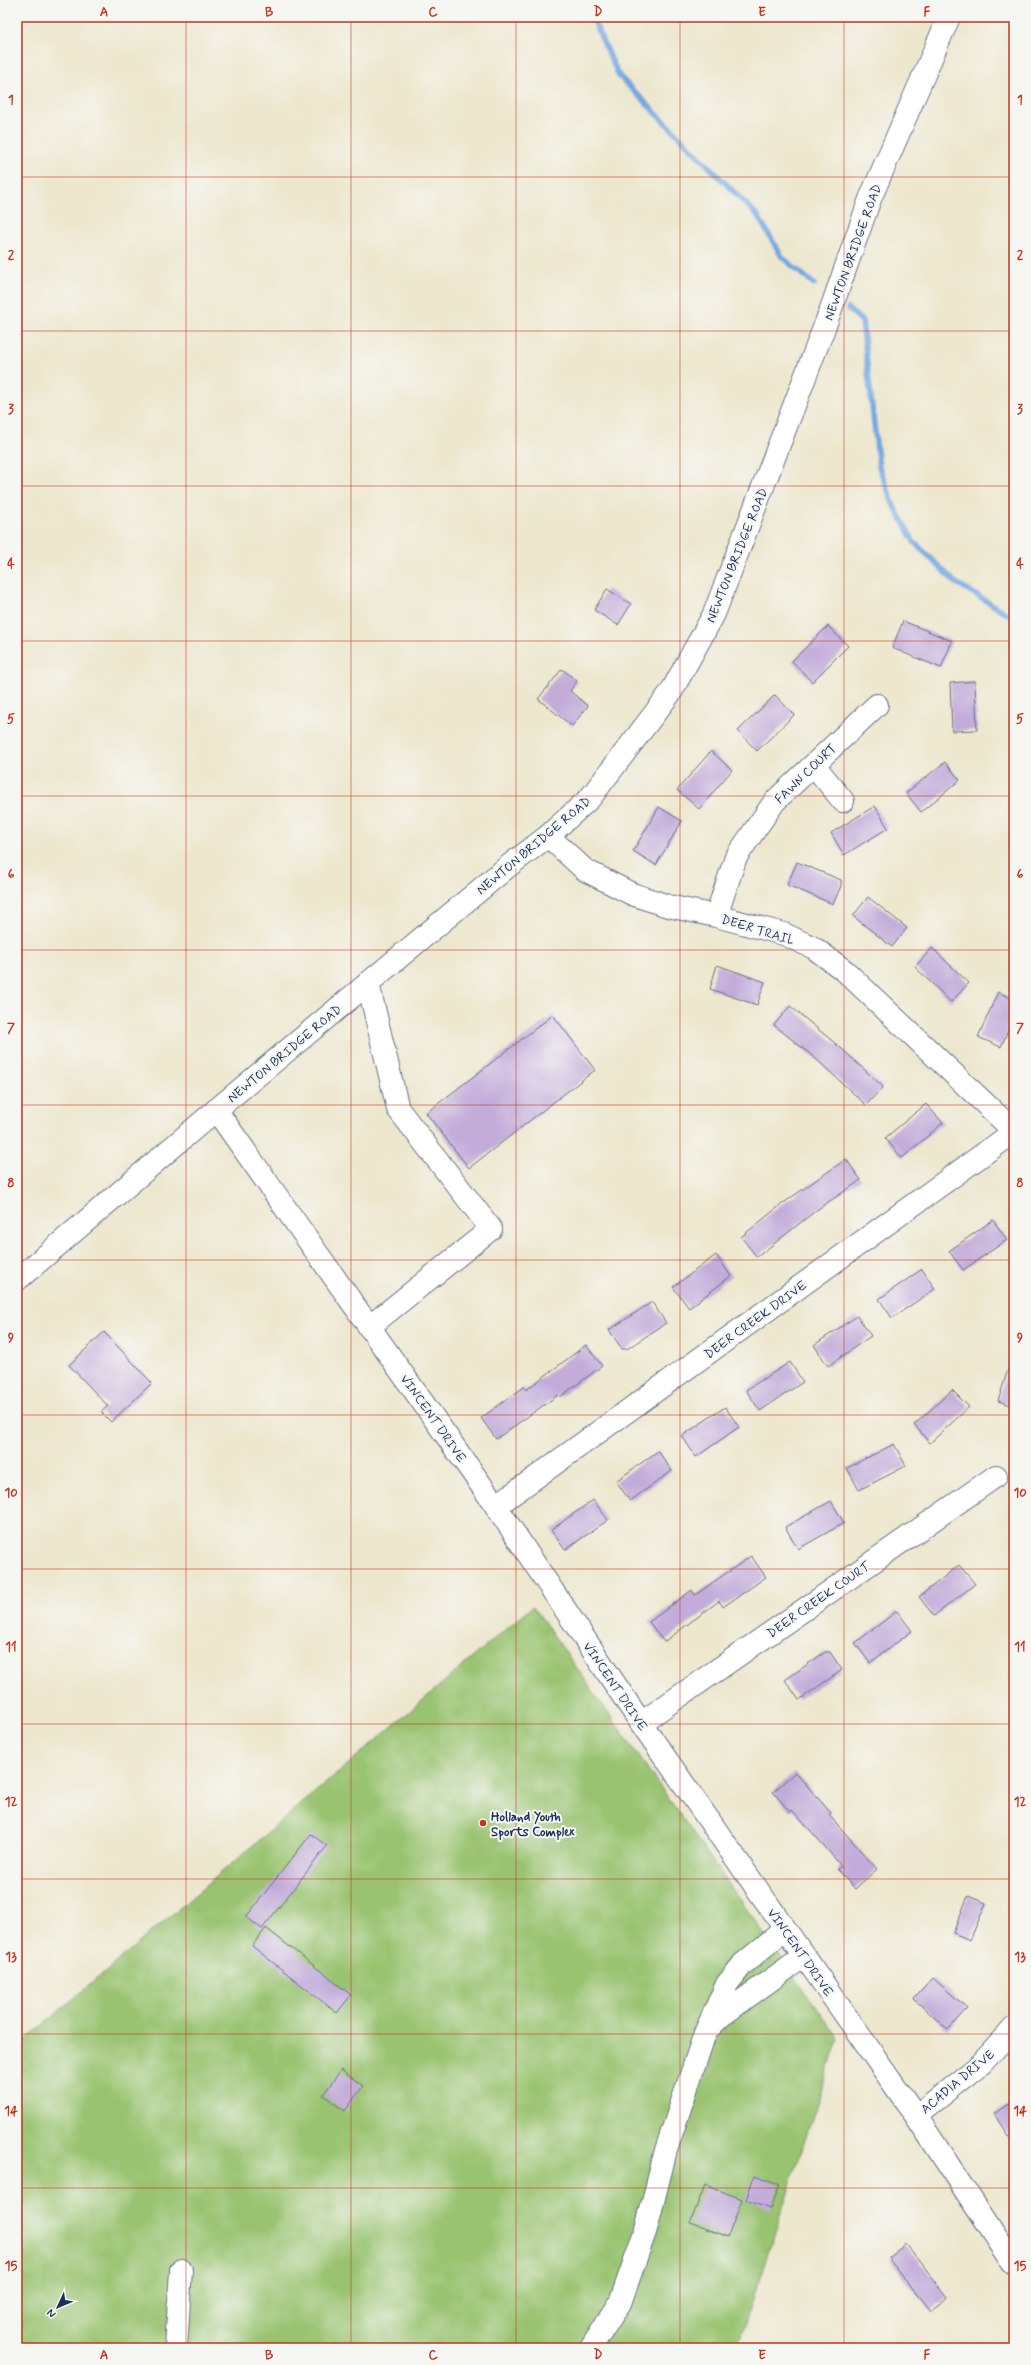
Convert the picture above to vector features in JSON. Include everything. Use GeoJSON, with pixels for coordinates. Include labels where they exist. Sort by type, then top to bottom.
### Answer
{"type":"FeatureCollection","features":[{"type":"Feature","properties":{"kind":"street","name":"NEWTON BRIDGE ROAD"},"geometry":{"type":"LineString","coordinates":[[17,1280],[368,982],[548,836],[590,798],[626,754],[671,692],[714,614],[827,320],[870,199],[949,17]]}},
{"type":"Feature","properties":{"kind":"street","name":"FAWN COURT"},"geometry":{"type":"LineString","coordinates":[[716,916],[736,856],[775,801],[878,705]]}},
{"type":"Feature","properties":{"kind":"street"},"geometry":{"type":"LineString","coordinates":[[814,765],[843,800]]}},
{"type":"Feature","properties":{"kind":"street","name":"DEER TRAIL"},"geometry":{"type":"LineString","coordinates":[[548,836],[585,870],[632,894],[668,906],[716,916],[784,934],[814,948],[845,971],[1014,1132]]}},
{"type":"Feature","properties":{"kind":"street"},"geometry":{"type":"LineString","coordinates":[[368,982],[398,1109],[491,1229],[370,1327]]}},
{"type":"Feature","properties":{"kind":"street","name":"VINCENT DRIVE"},"geometry":{"type":"LineString","coordinates":[[216,1110],[496,1506],[641,1723],[916,2116],[1014,2264]]}},
{"type":"Feature","properties":{"kind":"street","name":"DEER CREEK DRIVE"},"geometry":{"type":"LineString","coordinates":[[496,1506],[1014,1132]]}},
{"type":"Feature","properties":{"kind":"street","name":"DEER CREEK COURT"},"geometry":{"type":"LineString","coordinates":[[641,1723],[996,1476]]}},
{"type":"Feature","properties":{"kind":"street"},"geometry":{"type":"LineString","coordinates":[[591,2348],[620,2303],[646,2229],[666,2150],[705,2033],[727,1984],[743,1964],[785,1930]]}},
{"type":"Feature","properties":{"kind":"street"},"geometry":{"type":"LineString","coordinates":[[705,2033],[720,2016],[804,1956]]}},
{"type":"Feature","properties":{"kind":"street","name":"ACADIA DRIVE"},"geometry":{"type":"LineString","coordinates":[[916,2116],[981,2064],[1014,2028]]}},
{"type":"Feature","properties":{"kind":"street"},"geometry":{"type":"LineString","coordinates":[[176,2348],[181,2270]]}},
{"type":"Feature","properties":{"kind":"green space","name":"Holland Youth Sports Complex"},"geometry":{"type":"Polygon","coordinates":[[[533,1606],[838,2039],[737,2348],[17,2348],[17,2047],[533,1606]]]}},
{"type":"Feature","properties":{"kind":"building"},"geometry":{"type":"Polygon","coordinates":[[[607,589],[631,604],[618,625],[594,610],[607,589]]]}},
{"type":"Feature","properties":{"kind":"building"},"geometry":{"type":"Polygon","coordinates":[[[903,621],[952,641],[941,668],[892,648],[903,621]]]}},
{"type":"Feature","properties":{"kind":"building"},"geometry":{"type":"Polygon","coordinates":[[[828,626],[848,646],[812,682],[792,661],[828,626]]]}},
{"type":"Feature","properties":{"kind":"building"},"geometry":{"type":"Polygon","coordinates":[[[562,669],[577,681],[570,691],[588,706],[572,726],[538,699],[562,669]]]}},
{"type":"Feature","properties":{"kind":"building"},"geometry":{"type":"Polygon","coordinates":[[[975,681],[977,730],[952,731],[950,683],[975,681]]]}},
{"type":"Feature","properties":{"kind":"building"},"geometry":{"type":"Polygon","coordinates":[[[775,695],[794,715],[757,751],[738,731],[775,695]]]}},
{"type":"Feature","properties":{"kind":"building"},"geometry":{"type":"Polygon","coordinates":[[[711,751],[732,770],[699,809],[677,790],[711,751]]]}},
{"type":"Feature","properties":{"kind":"building"},"geometry":{"type":"Polygon","coordinates":[[[945,762],[960,780],[921,812],[906,793],[945,762]]]}},
{"type":"Feature","properties":{"kind":"building"},"geometry":{"type":"Polygon","coordinates":[[[875,806],[888,828],[844,855],[831,833],[875,806]]]}},
{"type":"Feature","properties":{"kind":"building"},"geometry":{"type":"Polygon","coordinates":[[[659,807],[682,821],[656,865],[633,851],[659,807]]]}},
{"type":"Feature","properties":{"kind":"building"},"geometry":{"type":"Polygon","coordinates":[[[797,862],[841,880],[841,886],[833,904],[787,885],[797,862]]]}},
{"type":"Feature","properties":{"kind":"building"},"geometry":{"type":"Polygon","coordinates":[[[868,897],[907,928],[892,947],[853,916],[868,897]]]}},
{"type":"Feature","properties":{"kind":"building"},"geometry":{"type":"Polygon","coordinates":[[[932,948],[969,983],[951,1002],[915,967],[932,948]]]}},
{"type":"Feature","properties":{"kind":"building"},"geometry":{"type":"Polygon","coordinates":[[[717,965],[765,982],[757,1005],[710,989],[717,965]]]}},
{"type":"Feature","properties":{"kind":"building"},"geometry":{"type":"Polygon","coordinates":[[[998,992],[1014,999],[1014,1016],[1001,1047],[978,1037],[998,992]]]}},
{"type":"Feature","properties":{"kind":"building"},"geometry":{"type":"Polygon","coordinates":[[[790,1006],[842,1049],[883,1087],[866,1105],[816,1059],[774,1025],[790,1006]]]}},
{"type":"Feature","properties":{"kind":"building"},"geometry":{"type":"Polygon","coordinates":[[[553,1015],[595,1070],[469,1168],[426,1113],[553,1015]]]}},
{"type":"Feature","properties":{"kind":"building"},"geometry":{"type":"Polygon","coordinates":[[[926,1104],[943,1123],[902,1158],[885,1138],[926,1104]]]}},
{"type":"Feature","properties":{"kind":"building"},"geometry":{"type":"Polygon","coordinates":[[[846,1159],[861,1180],[818,1209],[757,1257],[741,1237],[782,1204],[846,1159]]]}},
{"type":"Feature","properties":{"kind":"building"},"geometry":{"type":"Polygon","coordinates":[[[993,1220],[1007,1240],[963,1270],[949,1251],[993,1220]]]}},
{"type":"Feature","properties":{"kind":"building"},"geometry":{"type":"Polygon","coordinates":[[[716,1255],[731,1276],[689,1308],[673,1287],[716,1255]]]}},
{"type":"Feature","properties":{"kind":"building"},"geometry":{"type":"Polygon","coordinates":[[[922,1269],[935,1289],[892,1318],[879,1299],[922,1269]]]}},
{"type":"Feature","properties":{"kind":"building"},"geometry":{"type":"Polygon","coordinates":[[[652,1302],[666,1323],[627,1349],[622,1349],[609,1330],[652,1302]]]}},
{"type":"Feature","properties":{"kind":"building"},"geometry":{"type":"Polygon","coordinates":[[[857,1316],[871,1336],[828,1366],[814,1345],[857,1316]]]}},
{"type":"Feature","properties":{"kind":"building"},"geometry":{"type":"Polygon","coordinates":[[[104,1332],[152,1383],[111,1422],[101,1412],[108,1406],[69,1365],[104,1332]]]}},
{"type":"Feature","properties":{"kind":"building"},"geometry":{"type":"Polygon","coordinates":[[[586,1345],[602,1366],[560,1397],[558,1395],[496,1439],[481,1418],[524,1387],[526,1390],[586,1345]]]}},
{"type":"Feature","properties":{"kind":"building"},"geometry":{"type":"Polygon","coordinates":[[[1011,1360],[1014,1360],[1014,1406],[998,1401],[1011,1360]]]}},
{"type":"Feature","properties":{"kind":"building"},"geometry":{"type":"Polygon","coordinates":[[[790,1362],[803,1382],[760,1411],[746,1390],[790,1362]]]}},
{"type":"Feature","properties":{"kind":"building"},"geometry":{"type":"Polygon","coordinates":[[[952,1390],[969,1407],[930,1443],[914,1425],[952,1390]]]}},
{"type":"Feature","properties":{"kind":"building"},"geometry":{"type":"Polygon","coordinates":[[[725,1407],[739,1427],[696,1457],[682,1436],[725,1407]]]}},
{"type":"Feature","properties":{"kind":"building"},"geometry":{"type":"Polygon","coordinates":[[[894,1444],[906,1466],[859,1490],[847,1468],[894,1444]]]}},
{"type":"Feature","properties":{"kind":"building"},"geometry":{"type":"Polygon","coordinates":[[[658,1451],[672,1471],[630,1501],[616,1481],[658,1451]]]}},
{"type":"Feature","properties":{"kind":"building"},"geometry":{"type":"Polygon","coordinates":[[[593,1500],[608,1520],[565,1550],[551,1530],[593,1500]]]}},
{"type":"Feature","properties":{"kind":"building"},"geometry":{"type":"Polygon","coordinates":[[[831,1501],[844,1523],[798,1549],[785,1527],[831,1501]]]}},
{"type":"Feature","properties":{"kind":"building"},"geometry":{"type":"Polygon","coordinates":[[[751,1556],[766,1577],[723,1607],[719,1601],[664,1642],[649,1622],[692,1590],[695,1595],[751,1556]]]}},
{"type":"Feature","properties":{"kind":"building"},"geometry":{"type":"Polygon","coordinates":[[[959,1565],[975,1584],[934,1616],[919,1597],[959,1565]]]}},
{"type":"Feature","properties":{"kind":"building"},"geometry":{"type":"Polygon","coordinates":[[[897,1611],[912,1631],[870,1663],[855,1643],[897,1611]]]}},
{"type":"Feature","properties":{"kind":"building"},"geometry":{"type":"Polygon","coordinates":[[[825,1652],[830,1652],[842,1670],[799,1700],[785,1680],[825,1652]]]}},
{"type":"Feature","properties":{"kind":"building"},"geometry":{"type":"Polygon","coordinates":[[[795,1772],[831,1813],[829,1815],[877,1869],[855,1889],[837,1869],[841,1866],[825,1847],[792,1810],[790,1812],[773,1792],[795,1772]]]}},
{"type":"Feature","properties":{"kind":"building"},"geometry":{"type":"Polygon","coordinates":[[[311,1834],[327,1846],[262,1929],[246,1917],[311,1834]]]}},
{"type":"Feature","properties":{"kind":"building"},"geometry":{"type":"Polygon","coordinates":[[[968,1896],[986,1903],[970,1940],[953,1933],[968,1896]]]}},
{"type":"Feature","properties":{"kind":"building"},"geometry":{"type":"Polygon","coordinates":[[[266,1928],[351,1995],[337,2013],[252,1946],[266,1928]]]}},
{"type":"Feature","properties":{"kind":"building"},"geometry":{"type":"Polygon","coordinates":[[[933,1978],[967,2008],[948,2030],[914,1999],[933,1978]]]}},
{"type":"Feature","properties":{"kind":"building"},"geometry":{"type":"Polygon","coordinates":[[[341,2070],[363,2086],[345,2111],[323,2095],[341,2070]]]}},
{"type":"Feature","properties":{"kind":"building"},"geometry":{"type":"Polygon","coordinates":[[[1014,2101],[1014,2145],[994,2114],[1014,2101]]]}},
{"type":"Feature","properties":{"kind":"building"},"geometry":{"type":"Polygon","coordinates":[[[754,2176],[779,2185],[770,2209],[746,2200],[754,2176]]]}},
{"type":"Feature","properties":{"kind":"building"},"geometry":{"type":"Polygon","coordinates":[[[705,2185],[742,2199],[728,2237],[690,2223],[705,2185]]]}},
{"type":"Feature","properties":{"kind":"building"},"geometry":{"type":"Polygon","coordinates":[[[906,2244],[948,2297],[930,2311],[888,2258],[906,2244]]]}},
{"type":"Feature","properties":{"kind":"waterway"},"geometry":{"type":"LineString","coordinates":[[592,17],[619,76],[758,216],[782,257],[814,284]]}},
{"type":"Feature","properties":{"kind":"waterway"},"geometry":{"type":"LineString","coordinates":[[848,309],[862,321],[879,467],[894,506],[914,542],[955,582],[1014,618]]}},
{"type":"Feature","properties":{"kind":"place","name":"Holland Youth Sports Complex"},"geometry":{"type":"Point","coordinates":[483,1823]}}]}
